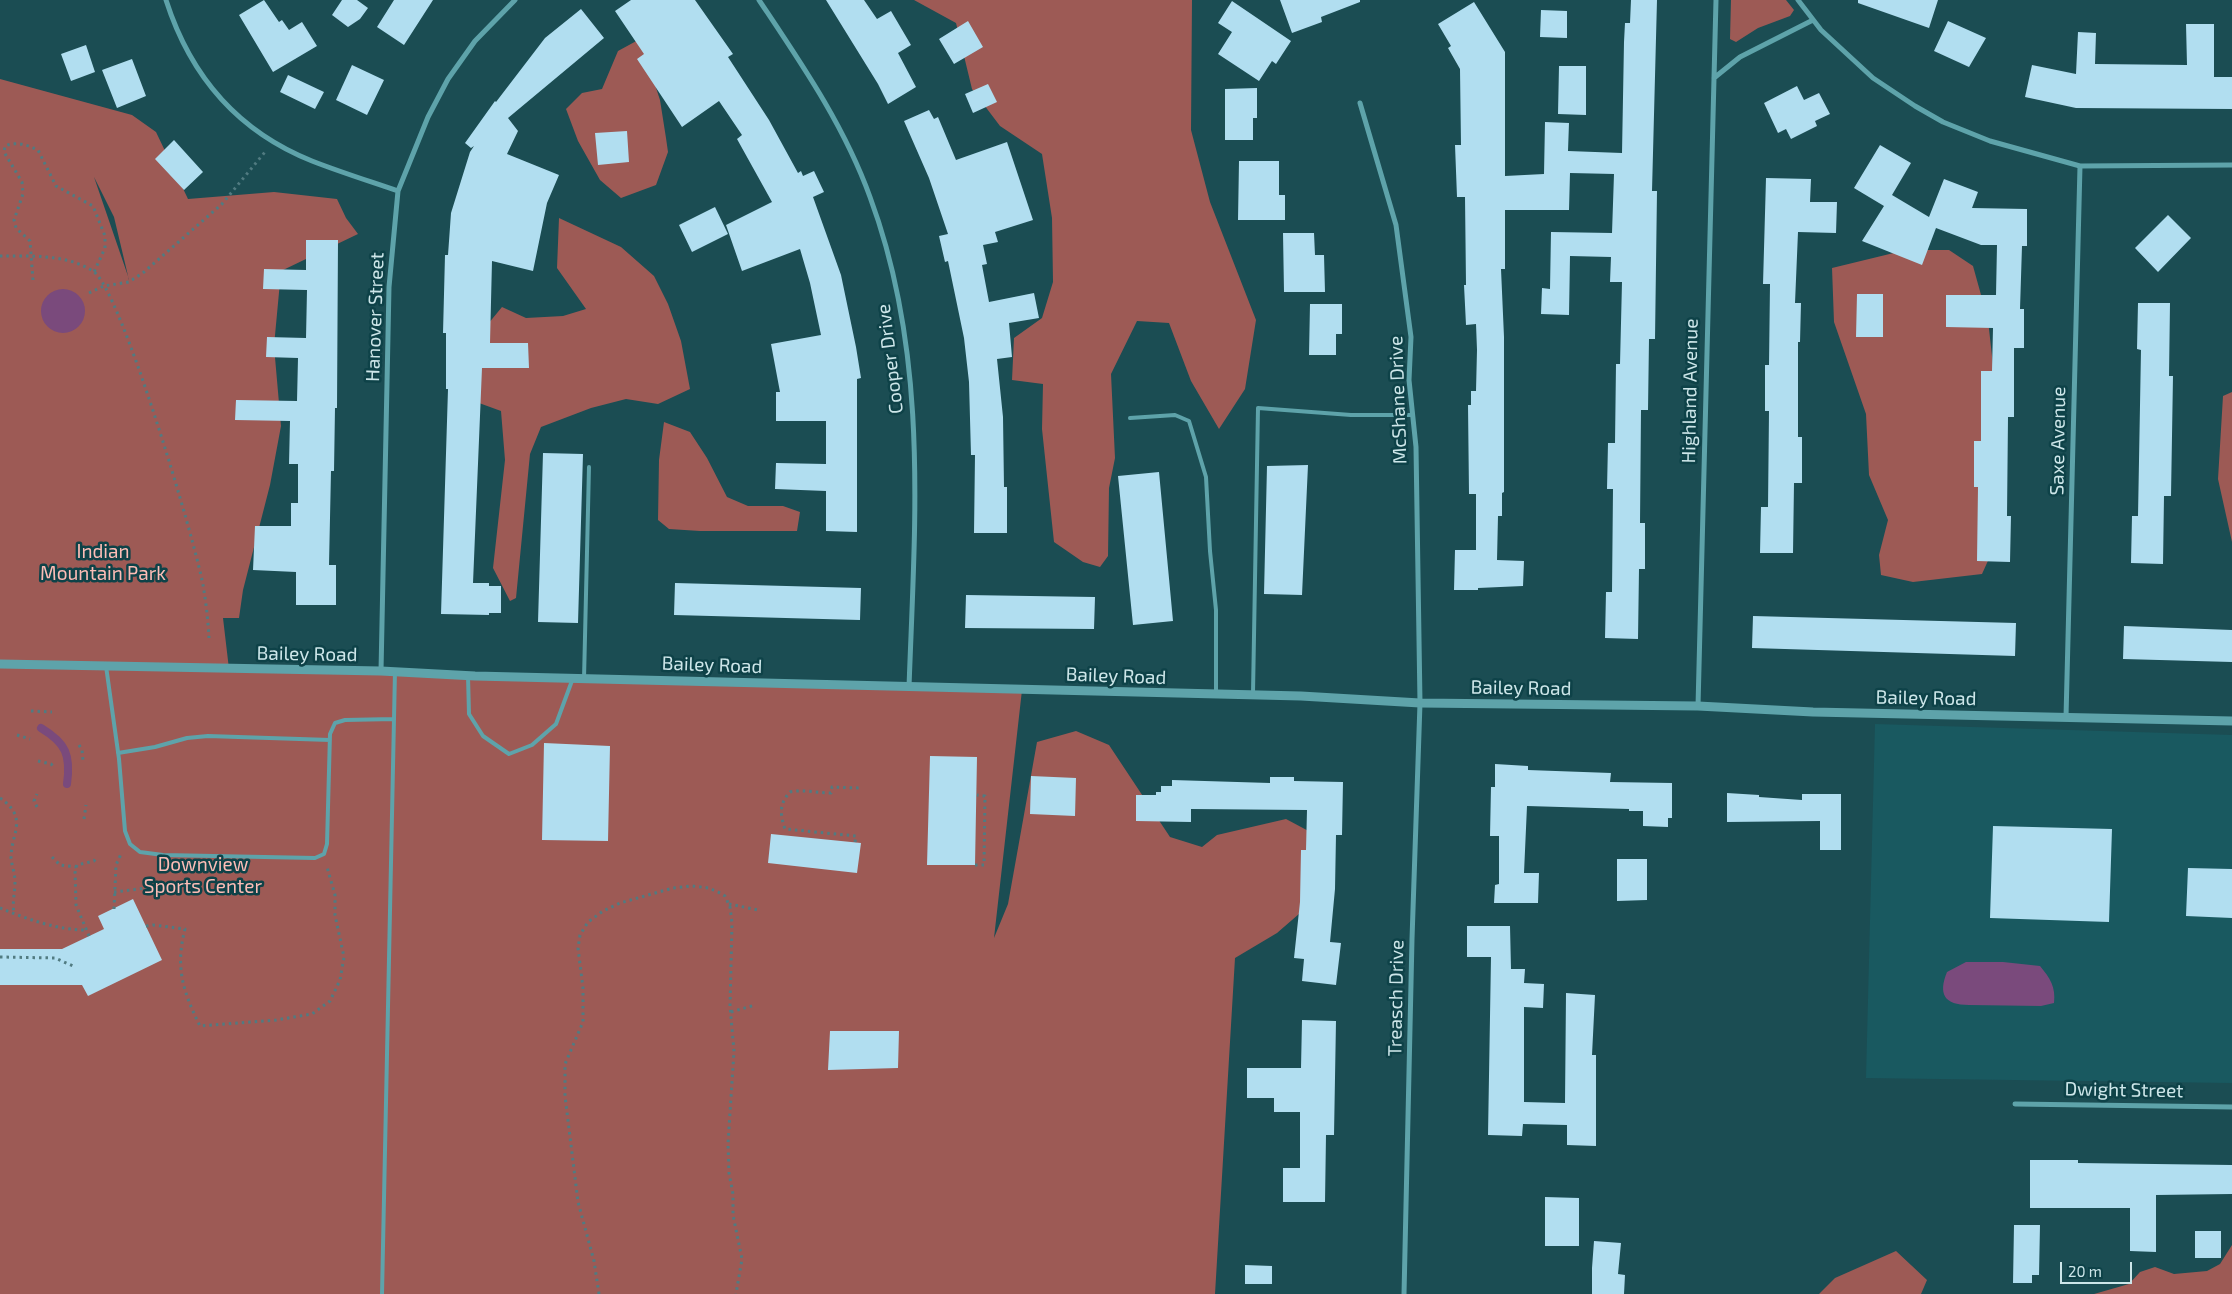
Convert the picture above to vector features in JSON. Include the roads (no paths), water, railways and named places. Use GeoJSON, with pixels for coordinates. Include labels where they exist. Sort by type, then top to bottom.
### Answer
{"type":"FeatureCollection","features":[{"type":"Feature","properties":{"kind":"street"},"geometry":{"type":"LineString","coordinates":[[166,0],[180,38],[202,76],[236,114],[273,141],[310,161],[398,191]]}},
{"type":"Feature","properties":{"kind":"street","name":"Hanover Street"},"geometry":{"type":"LineString","coordinates":[[381,671],[389,287],[398,191],[428,116],[448,79],[475,41],[515,0]]}},
{"type":"Feature","properties":{"kind":"street","name":"Cooper Drive"},"geometry":{"type":"LineString","coordinates":[[759,0],[815,84],[855,160],[878,217],[902,312],[908,350],[916,463],[909,687]]}},
{"type":"Feature","properties":{"kind":"street","name":"Highland Avenue"},"geometry":{"type":"LineString","coordinates":[[1698,706],[1716,0]]}},
{"type":"Feature","properties":{"kind":"street"},"geometry":{"type":"LineString","coordinates":[[1798,0],[1821,30],[1873,78],[1943,122],[1990,141],[2080,166],[2232,164]]}},
{"type":"Feature","properties":{"kind":"street"},"geometry":{"type":"LineString","coordinates":[[1714,78],[1740,57],[1813,20]]}},
{"type":"Feature","properties":{"kind":"street","name":"McShane Drive"},"geometry":{"type":"LineString","coordinates":[[1360,103],[1394,217],[1411,337],[1409,380],[1416,447],[1420,703]]}},
{"type":"Feature","properties":{"kind":"street","name":"Saxe Avenue"},"geometry":{"type":"LineString","coordinates":[[2066,717],[2080,166]]}},
{"type":"Feature","properties":{"kind":"street","name":"Bailey Road"},"geometry":{"type":"LineString","coordinates":[[0,664],[381,671],[468,676],[1253,695],[1420,703],[1698,706],[1813,712],[2232,721]]}},
{"type":"Feature","properties":{"kind":"street","name":"Treasch Drive"},"geometry":{"type":"LineString","coordinates":[[1404,1294],[1412,940],[1420,703]]}},
{"type":"Feature","properties":{"kind":"street","name":"Dwight Street"},"geometry":{"type":"LineString","coordinates":[[2015,1104],[2232,1107]]}},
{"type":"Feature","properties":{"kind":"lane"},"geometry":{"type":"LineString","coordinates":[[1253,695],[1258,408],[1351,415],[1413,415]]}},
{"type":"Feature","properties":{"kind":"lane"},"geometry":{"type":"LineString","coordinates":[[1130,418],[1175,415],[1189,421],[1198,444],[1206,477],[1210,551],[1214,582],[1216,695]]}},
{"type":"Feature","properties":{"kind":"lane"},"geometry":{"type":"LineString","coordinates":[[584,678],[589,467]]}},
{"type":"Feature","properties":{"kind":"lane"},"geometry":{"type":"LineString","coordinates":[[106,666],[118,753],[125,831],[130,844],[140,852],[164,855],[315,858],[324,854],[327,844],[330,734],[335,723],[345,720],[394,719]]}},
{"type":"Feature","properties":{"kind":"lane"},"geometry":{"type":"LineString","coordinates":[[382,1294],[395,672]]}},
{"type":"Feature","properties":{"kind":"lane"},"geometry":{"type":"LineString","coordinates":[[468,676],[469,714],[483,736],[509,754],[532,745],[556,724],[573,678]]}},
{"type":"Feature","properties":{"kind":"lane"},"geometry":{"type":"LineString","coordinates":[[118,753],[155,747],[188,738],[208,736],[330,740]]}},
{"type":"Feature","properties":{"kind":"waterway"},"geometry":{"type":"LineString","coordinates":[[41,728],[56,739],[65,751],[68,765],[67,784]]}},
{"type":"Feature","properties":{"kind":"park label","name":"Indian Mountain Park"},"geometry":{"type":"Point","coordinates":[103,563]}},
{"type":"Feature","properties":{"kind":"park label","name":"Downview Sports Center"},"geometry":{"type":"Point","coordinates":[203,876]}}]}
